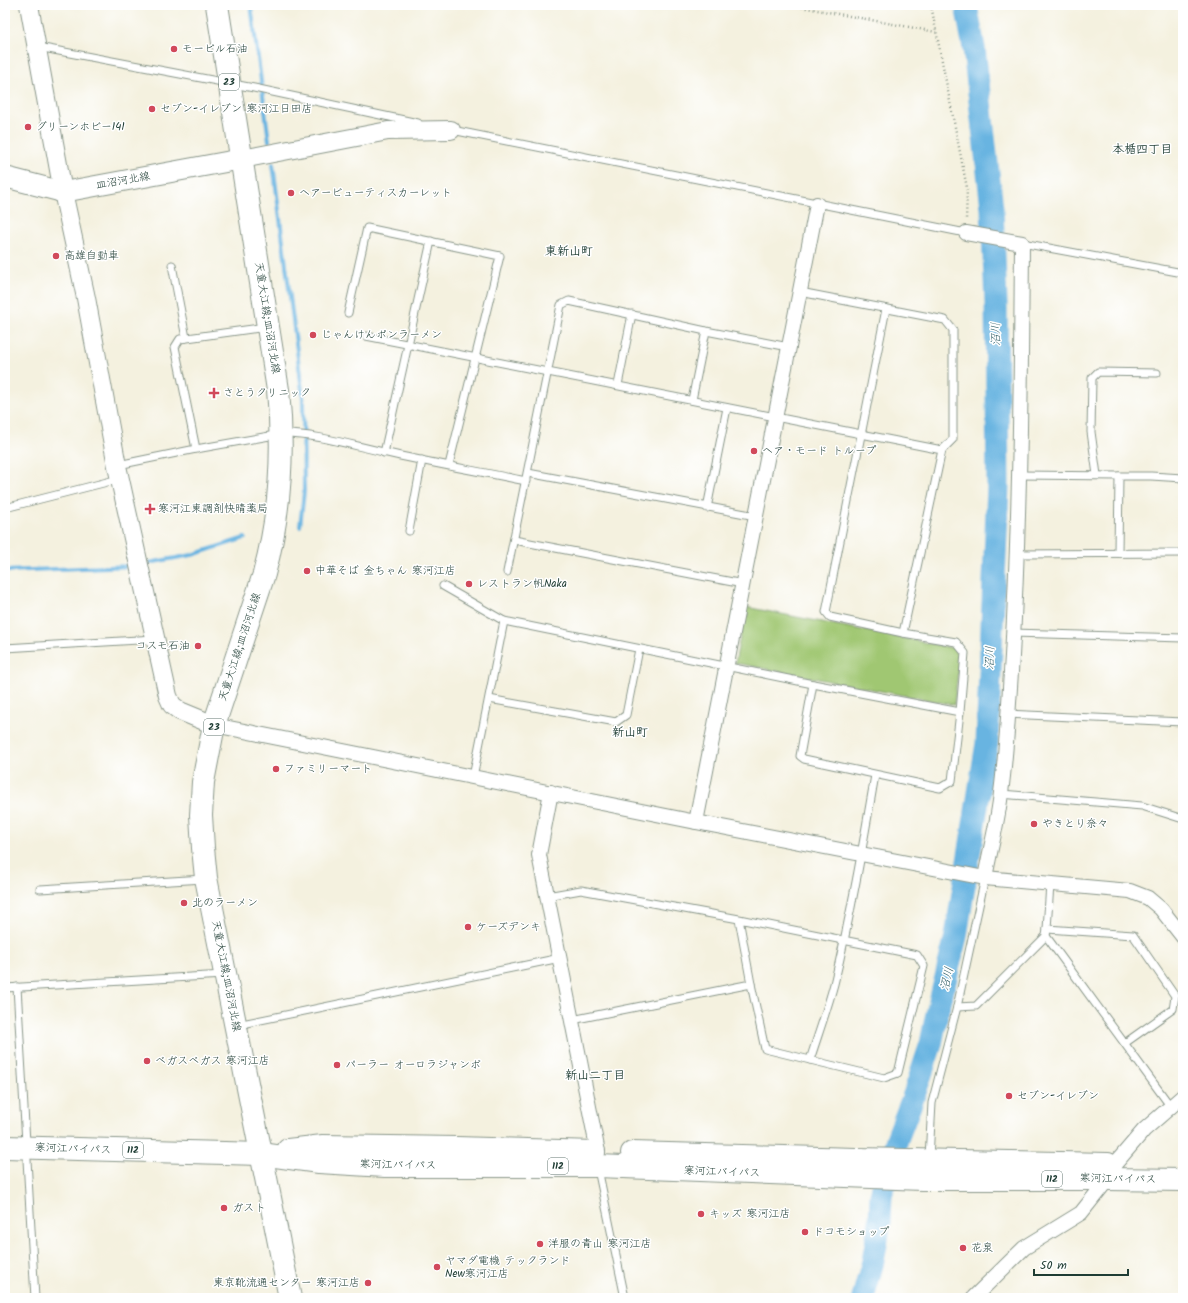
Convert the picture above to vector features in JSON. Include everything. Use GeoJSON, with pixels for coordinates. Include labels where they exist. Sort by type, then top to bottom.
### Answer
{"type":"FeatureCollection","features":[{"type":"Feature","properties":{"kind":"main road","name":"23"},"geometry":{"type":"LineString","coordinates":[[217,5],[242,159]]}},
{"type":"Feature","properties":{"kind":"main road","name":"皿沼河北線"},"geometry":{"type":"LineString","coordinates":[[5,178],[63,192],[242,159]]}},
{"type":"Feature","properties":{"kind":"main road","name":"天童大江線;皿沼河北線"},"geometry":{"type":"LineString","coordinates":[[242,159],[285,434],[281,449],[278,498],[270,550],[264,574],[214,725],[203,782],[201,815],[202,848],[206,878],[290,1298]]}},
{"type":"Feature","properties":{"kind":"main road","name":"寒河江バイパス"},"geometry":{"type":"LineString","coordinates":[[15,1147],[261,1154],[323,1146],[457,1148],[598,1159],[925,1170],[1111,1172],[1183,1166]]}},
{"type":"Feature","properties":{"kind":"main road","name":"寒河江バイパス"},"geometry":{"type":"LineString","coordinates":[[1111,1172],[1183,1180]]}},
{"type":"Feature","properties":{"kind":"street"},"geometry":{"type":"LineString","coordinates":[[29,5],[38,47],[63,192],[86,298],[118,472],[168,696],[172,705],[180,711],[214,725],[861,855],[985,878],[1130,891],[1148,898],[1161,909],[1183,937]]}},
{"type":"Feature","properties":{"kind":"street"},"geometry":{"type":"LineString","coordinates":[[242,159],[388,131],[451,130]]}},
{"type":"Feature","properties":{"kind":"street"},"geometry":{"type":"LineString","coordinates":[[696,822],[817,204]]}},
{"type":"Feature","properties":{"kind":"street"},"geometry":{"type":"LineString","coordinates":[[966,233],[1019,242],[1020,474],[1013,633],[1001,794],[985,878]]}},
{"type":"Feature","properties":{"kind":"street"},"geometry":{"type":"LineString","coordinates":[[550,792],[539,855],[598,1159]]}},
{"type":"Feature","properties":{"kind":"street"},"geometry":{"type":"LineString","coordinates":[[974,1298],[1024,1248],[1081,1213],[1144,1130],[1183,1096]]}},
{"type":"Feature","properties":{"kind":"lane"},"geometry":{"type":"LineString","coordinates":[[38,47],[254,88],[451,130],[966,233]]}},
{"type":"Feature","properties":{"kind":"lane"},"geometry":{"type":"LineString","coordinates":[[348,313],[367,228],[500,256],[449,465]]}},
{"type":"Feature","properties":{"kind":"lane"},"geometry":{"type":"LineString","coordinates":[[384,453],[431,241]]}},
{"type":"Feature","properties":{"kind":"lane"},"geometry":{"type":"LineString","coordinates":[[1019,242],[1183,272]]}},
{"type":"Feature","properties":{"kind":"lane"},"geometry":{"type":"LineString","coordinates":[[172,265],[186,338]]}},
{"type":"Feature","properties":{"kind":"lane"},"geometry":{"type":"LineString","coordinates":[[800,292],[945,320],[952,330],[953,439],[942,450],[903,633]]}},
{"type":"Feature","properties":{"kind":"lane"},"geometry":{"type":"LineString","coordinates":[[507,572],[561,305],[569,301],[788,347]]}},
{"type":"Feature","properties":{"kind":"lane"},"geometry":{"type":"LineString","coordinates":[[813,684],[800,756],[804,760],[940,788],[952,781],[965,653],[956,642],[903,633],[830,617],[826,612],[886,309]]}},
{"type":"Feature","properties":{"kind":"lane"},"geometry":{"type":"LineString","coordinates":[[618,385],[632,314]]}},
{"type":"Feature","properties":{"kind":"lane"},"geometry":{"type":"LineString","coordinates":[[196,449],[175,347],[180,339],[268,326]]}},
{"type":"Feature","properties":{"kind":"lane"},"geometry":{"type":"LineString","coordinates":[[692,400],[706,331]]}},
{"type":"Feature","properties":{"kind":"lane"},"geometry":{"type":"LineString","coordinates":[[366,336],[942,450]]}},
{"type":"Feature","properties":{"kind":"lane"},"geometry":{"type":"LineString","coordinates":[[1097,475],[1091,432],[1092,378],[1098,372],[1157,373]]}},
{"type":"Feature","properties":{"kind":"lane"},"geometry":{"type":"LineString","coordinates":[[707,508],[727,408]]}},
{"type":"Feature","properties":{"kind":"lane"},"geometry":{"type":"LineString","coordinates":[[5,508],[196,449],[285,434],[324,439],[384,453],[526,481]]}},
{"type":"Feature","properties":{"kind":"lane"},"geometry":{"type":"LineString","coordinates":[[409,531],[422,460]]}},
{"type":"Feature","properties":{"kind":"lane"},"geometry":{"type":"LineString","coordinates":[[528,473],[707,508],[756,516]]}},
{"type":"Feature","properties":{"kind":"lane"},"geometry":{"type":"LineString","coordinates":[[1020,474],[1152,476],[1183,478]]}},
{"type":"Feature","properties":{"kind":"lane"},"geometry":{"type":"LineString","coordinates":[[1118,552],[1119,476]]}},
{"type":"Feature","properties":{"kind":"lane"},"geometry":{"type":"LineString","coordinates":[[514,540],[743,584]]}},
{"type":"Feature","properties":{"kind":"lane"},"geometry":{"type":"LineString","coordinates":[[1017,554],[1118,552],[1183,553]]}},
{"type":"Feature","properties":{"kind":"lane"},"geometry":{"type":"LineString","coordinates":[[443,586],[504,621],[813,684],[960,712]]}},
{"type":"Feature","properties":{"kind":"lane"},"geometry":{"type":"LineString","coordinates":[[473,777],[504,621]]}},
{"type":"Feature","properties":{"kind":"lane"},"geometry":{"type":"LineString","coordinates":[[1013,633],[1183,638]]}},
{"type":"Feature","properties":{"kind":"lane"},"geometry":{"type":"LineString","coordinates":[[5,648],[155,638]]}},
{"type":"Feature","properties":{"kind":"lane"},"geometry":{"type":"LineString","coordinates":[[489,699],[616,722],[626,715],[639,649]]}},
{"type":"Feature","properties":{"kind":"lane"},"geometry":{"type":"LineString","coordinates":[[1008,714],[1183,722]]}},
{"type":"Feature","properties":{"kind":"lane"},"geometry":{"type":"LineString","coordinates":[[810,1060],[833,986],[844,940],[875,775]]}},
{"type":"Feature","properties":{"kind":"lane"},"geometry":{"type":"LineString","coordinates":[[1001,794],[1142,806],[1183,819]]}},
{"type":"Feature","properties":{"kind":"lane"},"geometry":{"type":"LineString","coordinates":[[40,889],[206,878]]}},
{"type":"Feature","properties":{"kind":"lane"},"geometry":{"type":"LineString","coordinates":[[925,1170],[932,1103],[957,1007],[985,878]]}},
{"type":"Feature","properties":{"kind":"lane"},"geometry":{"type":"LineString","coordinates":[[1050,884],[1047,932],[1171,1107]]}},
{"type":"Feature","properties":{"kind":"lane"},"geometry":{"type":"LineString","coordinates":[[547,896],[581,890],[739,919],[916,955],[924,966],[898,1073],[884,1078],[765,1049],[739,919]]}},
{"type":"Feature","properties":{"kind":"lane"},"geometry":{"type":"LineString","coordinates":[[957,1007],[976,1006],[1047,932],[1132,935],[1176,996],[1173,1009],[1125,1043]]}},
{"type":"Feature","properties":{"kind":"lane"},"geometry":{"type":"LineString","coordinates":[[236,1025],[560,958]]}},
{"type":"Feature","properties":{"kind":"lane"},"geometry":{"type":"LineString","coordinates":[[5,988],[226,975]]}},
{"type":"Feature","properties":{"kind":"lane"},"geometry":{"type":"LineString","coordinates":[[572,1020],[751,984]]}},
{"type":"Feature","properties":{"kind":"lane"},"geometry":{"type":"LineString","coordinates":[[16,987],[15,1147],[34,1298]]}},
{"type":"Feature","properties":{"kind":"lane"},"geometry":{"type":"LineString","coordinates":[[598,1159],[625,1298]]}},
{"type":"Feature","properties":{"kind":"path"},"geometry":{"type":"LineString","coordinates":[[790,5],[936,32]]}},
{"type":"Feature","properties":{"kind":"path"},"geometry":{"type":"LineString","coordinates":[[931,5],[967,188],[966,233]]}},
{"type":"Feature","properties":{"kind":"green space"},"geometry":{"type":"Polygon","coordinates":[[[746,607],[953,648],[960,657],[954,705],[735,663],[746,607]]]}},
{"type":"Feature","properties":{"kind":"waterway"},"geometry":{"type":"LineString","coordinates":[[251,5],[269,141]]}},
{"type":"Feature","properties":{"kind":"waterway","name":"沼川"},"geometry":{"type":"LineString","coordinates":[[863,1298],[873,1261],[880,1222],[881,1195],[897,1139],[931,1044],[956,936],[987,743],[998,486],[996,303],[992,208],[974,48],[966,5]]}},
{"type":"Feature","properties":{"kind":"waterway"},"geometry":{"type":"LineString","coordinates":[[273,164],[303,398],[304,492],[300,526]]}},
{"type":"Feature","properties":{"kind":"waterway"},"geometry":{"type":"LineString","coordinates":[[143,564],[192,555],[245,538]]}},
{"type":"Feature","properties":{"kind":"waterway"},"geometry":{"type":"LineString","coordinates":[[5,571],[134,566]]}},
{"type":"Feature","properties":{"kind":"place","name":"モービル石油"},"geometry":{"type":"Point","coordinates":[174,49]}},
{"type":"Feature","properties":{"kind":"place","name":"セブン-イレブン 寒河江日田店"},"geometry":{"type":"Point","coordinates":[152,109]}},
{"type":"Feature","properties":{"kind":"place","name":"グリーンホビー141"},"geometry":{"type":"Point","coordinates":[28,127]}},
{"type":"Feature","properties":{"kind":"place","name":"ヘアービューティスカーレット"},"geometry":{"type":"Point","coordinates":[291,193]}},
{"type":"Feature","properties":{"kind":"place","name":"高雄自動車"},"geometry":{"type":"Point","coordinates":[56,256]}},
{"type":"Feature","properties":{"kind":"place","name":"じゃんけんポンラーメン"},"geometry":{"type":"Point","coordinates":[313,335]}},
{"type":"Feature","properties":{"kind":"place","name":"さとうクリニック"},"geometry":{"type":"Point","coordinates":[214,393]}},
{"type":"Feature","properties":{"kind":"place","name":"ヘア・モード トループ"},"geometry":{"type":"Point","coordinates":[754,451]}},
{"type":"Feature","properties":{"kind":"place","name":"寒河江東調剤快晴薬局"},"geometry":{"type":"Point","coordinates":[150,509]}},
{"type":"Feature","properties":{"kind":"place","name":"中華そば 金ちゃん 寒河江店"},"geometry":{"type":"Point","coordinates":[307,571]}},
{"type":"Feature","properties":{"kind":"place","name":"レストラン帆Naka"},"geometry":{"type":"Point","coordinates":[469,584]}},
{"type":"Feature","properties":{"kind":"place","name":"コスモ石油"},"geometry":{"type":"Point","coordinates":[198,646]}},
{"type":"Feature","properties":{"kind":"place","name":"ファミリーマート"},"geometry":{"type":"Point","coordinates":[276,769]}},
{"type":"Feature","properties":{"kind":"place","name":"やきとり奈々"},"geometry":{"type":"Point","coordinates":[1034,824]}},
{"type":"Feature","properties":{"kind":"place","name":"北のラーメン"},"geometry":{"type":"Point","coordinates":[184,903]}},
{"type":"Feature","properties":{"kind":"place","name":"ケーズデンキ"},"geometry":{"type":"Point","coordinates":[468,927]}},
{"type":"Feature","properties":{"kind":"place","name":"ベガスベガス 寒河江店"},"geometry":{"type":"Point","coordinates":[147,1061]}},
{"type":"Feature","properties":{"kind":"place","name":"パーラー オーロラジャンボ"},"geometry":{"type":"Point","coordinates":[337,1065]}},
{"type":"Feature","properties":{"kind":"place","name":"セブン-イレブン"},"geometry":{"type":"Point","coordinates":[1009,1096]}},
{"type":"Feature","properties":{"kind":"place","name":"ガスト"},"geometry":{"type":"Point","coordinates":[224,1208]}},
{"type":"Feature","properties":{"kind":"place","name":"キッズ 寒河江店"},"geometry":{"type":"Point","coordinates":[701,1214]}},
{"type":"Feature","properties":{"kind":"place","name":"ドコモショップ"},"geometry":{"type":"Point","coordinates":[805,1232]}},
{"type":"Feature","properties":{"kind":"place","name":"洋服の青山 寒河江店"},"geometry":{"type":"Point","coordinates":[540,1244]}},
{"type":"Feature","properties":{"kind":"place","name":"花泉"},"geometry":{"type":"Point","coordinates":[963,1248]}},
{"type":"Feature","properties":{"kind":"place","name":"ヤマダ電機 テックランド New寒河江店"},"geometry":{"type":"Point","coordinates":[437,1267]}},
{"type":"Feature","properties":{"kind":"place","name":"東京靴流通センター 寒河江店"},"geometry":{"type":"Point","coordinates":[368,1283]}},
{"type":"Feature","properties":{"kind":"district","name":"本楯四丁目"},"geometry":{"type":"Point","coordinates":[1142,149]}},
{"type":"Feature","properties":{"kind":"district","name":"東新山町"},"geometry":{"type":"Point","coordinates":[569,251]}},
{"type":"Feature","properties":{"kind":"district","name":"新山町"},"geometry":{"type":"Point","coordinates":[630,732]}},
{"type":"Feature","properties":{"kind":"district","name":"新山二丁目"},"geometry":{"type":"Point","coordinates":[595,1075]}}]}
